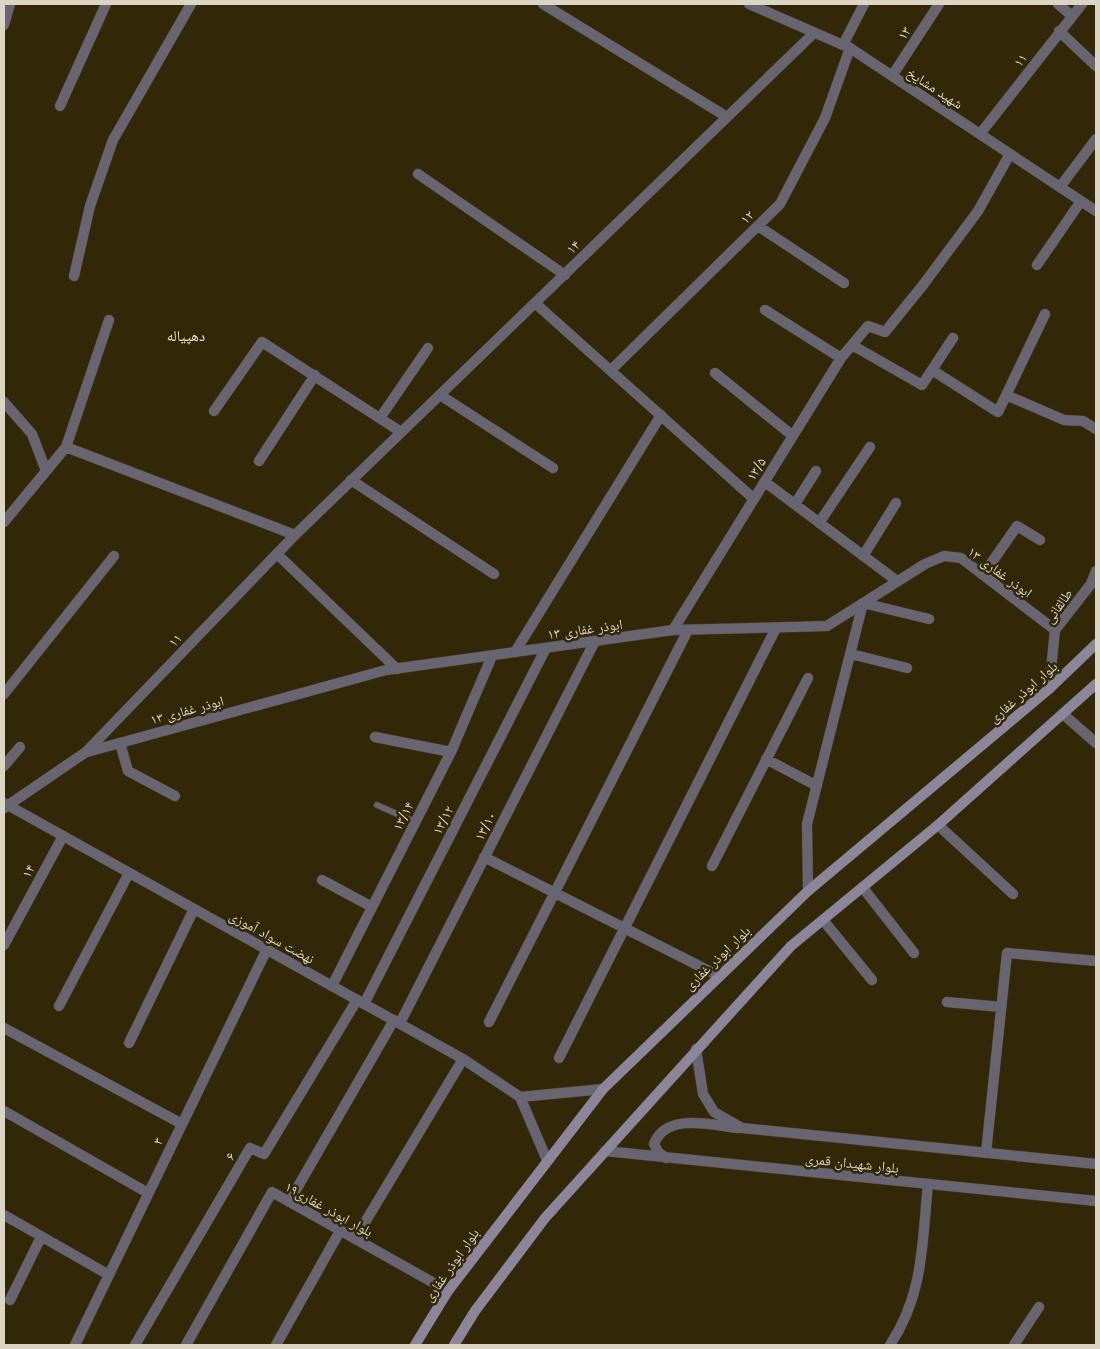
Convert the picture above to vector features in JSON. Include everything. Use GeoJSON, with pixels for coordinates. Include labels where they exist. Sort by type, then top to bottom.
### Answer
{"type":"FeatureCollection","features":[{"type":"Feature","properties":{"kind":"main road","name":"بلوار ابوذر غفاری"},"geometry":{"type":"LineString","coordinates":[[415,1345],[448,1291],[603,1089],[808,891],[1048,689],[1096,644]]}},
{"type":"Feature","properties":{"kind":"main road"},"geometry":{"type":"LineString","coordinates":[[454,1345],[475,1311],[544,1218],[791,946],[938,825],[1096,684]]}},
{"type":"Feature","properties":{"kind":"street"},"geometry":{"type":"LineString","coordinates":[[4,25],[10,4]]}},
{"type":"Feature","properties":{"kind":"street"},"geometry":{"type":"LineString","coordinates":[[60,106],[106,4]]}},
{"type":"Feature","properties":{"kind":"street"},"geometry":{"type":"LineString","coordinates":[[74,276],[90,206],[113,140],[191,4]]}},
{"type":"Feature","properties":{"kind":"street"},"geometry":{"type":"LineString","coordinates":[[544,4],[727,117]]}},
{"type":"Feature","properties":{"kind":"street","name":"شهید مشایخ"},"geometry":{"type":"LineString","coordinates":[[749,4],[761,7],[814,33],[846,46],[1096,211]]}},
{"type":"Feature","properties":{"kind":"street","name":"۱۲"},"geometry":{"type":"LineString","coordinates":[[612,370],[780,204],[825,118],[846,46],[864,4]]}},
{"type":"Feature","properties":{"kind":"street","name":"۱۳"},"geometry":{"type":"LineString","coordinates":[[892,76],[939,4]]}},
{"type":"Feature","properties":{"kind":"street"},"geometry":{"type":"LineString","coordinates":[[1058,4],[1072,16]]}},
{"type":"Feature","properties":{"kind":"street","name":"۱۱"},"geometry":{"type":"LineString","coordinates":[[980,134],[1082,4]]}},
{"type":"Feature","properties":{"kind":"street"},"geometry":{"type":"LineString","coordinates":[[1059,31],[1096,66]]}},
{"type":"Feature","properties":{"kind":"street","name":"۱۴"},"geometry":{"type":"LineString","coordinates":[[351,480],[814,33]]}},
{"type":"Feature","properties":{"kind":"street"},"geometry":{"type":"LineString","coordinates":[[1060,187],[1096,139]]}},
{"type":"Feature","properties":{"kind":"street","name":"۱۳/۵"},"geometry":{"type":"LineString","coordinates":[[673,630],[841,358],[868,326],[885,332],[978,211],[1010,154]]}},
{"type":"Feature","properties":{"kind":"street"},"geometry":{"type":"LineString","coordinates":[[418,174],[565,275]]}},
{"type":"Feature","properties":{"kind":"street"},"geometry":{"type":"LineString","coordinates":[[1038,265],[1081,201]]}},
{"type":"Feature","properties":{"kind":"street"},"geometry":{"type":"LineString","coordinates":[[758,226],[844,283]]}},
{"type":"Feature","properties":{"kind":"street"},"geometry":{"type":"LineString","coordinates":[[535,303],[754,499]]}},
{"type":"Feature","properties":{"kind":"street"},"geometry":{"type":"LineString","coordinates":[[765,310],[841,358]]}},
{"type":"Feature","properties":{"kind":"street"},"geometry":{"type":"LineString","coordinates":[[932,370],[998,412],[1045,314]]}},
{"type":"Feature","properties":{"kind":"street"},"geometry":{"type":"LineString","coordinates":[[4,522],[66,447],[109,320]]}},
{"type":"Feature","properties":{"kind":"street"},"geometry":{"type":"LineString","coordinates":[[852,345],[922,385],[953,338]]}},
{"type":"Feature","properties":{"kind":"street"},"geometry":{"type":"LineString","coordinates":[[214,411],[262,342],[401,432]]}},
{"type":"Feature","properties":{"kind":"street"},"geometry":{"type":"LineString","coordinates":[[380,418],[428,348]]}},
{"type":"Feature","properties":{"kind":"street"},"geometry":{"type":"LineString","coordinates":[[715,374],[793,436]]}},
{"type":"Feature","properties":{"kind":"street"},"geometry":{"type":"LineString","coordinates":[[259,461],[315,375]]}},
{"type":"Feature","properties":{"kind":"street"},"geometry":{"type":"LineString","coordinates":[[440,395],[553,468]]}},
{"type":"Feature","properties":{"kind":"street"},"geometry":{"type":"LineString","coordinates":[[1006,396],[1064,420],[1083,421],[1096,429]]}},
{"type":"Feature","properties":{"kind":"street"},"geometry":{"type":"LineString","coordinates":[[4,402],[32,434],[46,471]]}},
{"type":"Feature","properties":{"kind":"street"},"geometry":{"type":"LineString","coordinates":[[515,652],[661,415]]}},
{"type":"Feature","properties":{"kind":"street"},"geometry":{"type":"LineString","coordinates":[[66,447],[295,535]]}},
{"type":"Feature","properties":{"kind":"street"},"geometry":{"type":"LineString","coordinates":[[819,523],[870,447]]}},
{"type":"Feature","properties":{"kind":"street"},"geometry":{"type":"LineString","coordinates":[[794,504],[816,471]]}},
{"type":"Feature","properties":{"kind":"street"},"geometry":{"type":"LineString","coordinates":[[351,480],[494,574]]}},
{"type":"Feature","properties":{"kind":"street","name":"۱۱"},"geometry":{"type":"LineString","coordinates":[[5,804],[86,752],[295,535],[351,480]]}},
{"type":"Feature","properties":{"kind":"street"},"geometry":{"type":"LineString","coordinates":[[764,482],[897,582]]}},
{"type":"Feature","properties":{"kind":"street"},"geometry":{"type":"LineString","coordinates":[[863,556],[896,503]]}},
{"type":"Feature","properties":{"kind":"street"},"geometry":{"type":"LineString","coordinates":[[983,575],[1017,526],[1040,540]]}},
{"type":"Feature","properties":{"kind":"street"},"geometry":{"type":"LineString","coordinates":[[277,554],[398,669]]}},
{"type":"Feature","properties":{"kind":"street"},"geometry":{"type":"LineString","coordinates":[[4,694],[114,556]]}},
{"type":"Feature","properties":{"kind":"street","name":"۱۳ ابوذر غفاری"},"geometry":{"type":"LineString","coordinates":[[86,752],[398,669],[673,630],[827,626],[925,564],[944,556],[961,558],[1055,630]]}},
{"type":"Feature","properties":{"kind":"street","name":"طالقانی"},"geometry":{"type":"LineString","coordinates":[[1048,689],[1055,630],[1091,584],[1096,571]]}},
{"type":"Feature","properties":{"kind":"street"},"geometry":{"type":"LineString","coordinates":[[808,891],[807,824],[863,603],[929,619]]}},
{"type":"Feature","properties":{"kind":"street"},"geometry":{"type":"LineString","coordinates":[[559,1058],[776,628]]}},
{"type":"Feature","properties":{"kind":"street"},"geometry":{"type":"LineString","coordinates":[[489,1022],[688,630]]}},
{"type":"Feature","properties":{"kind":"street","name":"۱۳/۱۰"},"geometry":{"type":"LineString","coordinates":[[289,1202],[397,1022],[594,641]]}},
{"type":"Feature","properties":{"kind":"street","name":"۱۳/۱۲"},"geometry":{"type":"LineString","coordinates":[[361,1002],[546,648]]}},
{"type":"Feature","properties":{"kind":"street"},"geometry":{"type":"LineString","coordinates":[[850,654],[907,668]]}},
{"type":"Feature","properties":{"kind":"street","name":"۱۳/۱۴"},"geometry":{"type":"LineString","coordinates":[[332,986],[451,752],[492,656]]}},
{"type":"Feature","properties":{"kind":"street"},"geometry":{"type":"LineString","coordinates":[[712,866],[808,678]]}},
{"type":"Feature","properties":{"kind":"street"},"geometry":{"type":"LineString","coordinates":[[1063,714],[1096,743]]}},
{"type":"Feature","properties":{"kind":"street"},"geometry":{"type":"LineString","coordinates":[[375,737],[451,752]]}},
{"type":"Feature","properties":{"kind":"street"},"geometry":{"type":"LineString","coordinates":[[120,742],[128,771],[175,796]]}},
{"type":"Feature","properties":{"kind":"street"},"geometry":{"type":"LineString","coordinates":[[4,766],[20,747]]}},
{"type":"Feature","properties":{"kind":"street"},"geometry":{"type":"LineString","coordinates":[[766,760],[817,786]]}},
{"type":"Feature","properties":{"kind":"street","name":"نهضت سواد آموزی"},"geometry":{"type":"LineString","coordinates":[[5,804],[463,1058],[520,1097]]}},
{"type":"Feature","properties":{"kind":"street"},"geometry":{"type":"LineString","coordinates":[[938,825],[1013,894]]}},
{"type":"Feature","properties":{"kind":"street","name":"۱۴"},"geometry":{"type":"LineString","coordinates":[[4,945],[62,836]]}},
{"type":"Feature","properties":{"kind":"street"},"geometry":{"type":"LineString","coordinates":[[484,857],[719,976]]}},
{"type":"Feature","properties":{"kind":"street"},"geometry":{"type":"LineString","coordinates":[[59,1006],[129,873]]}},
{"type":"Feature","properties":{"kind":"street"},"geometry":{"type":"LineString","coordinates":[[322,880],[372,907]]}},
{"type":"Feature","properties":{"kind":"street"},"geometry":{"type":"LineString","coordinates":[[863,888],[914,954]]}},
{"type":"Feature","properties":{"kind":"street"},"geometry":{"type":"LineString","coordinates":[[129,1044],[194,909]]}},
{"type":"Feature","properties":{"kind":"street"},"geometry":{"type":"LineString","coordinates":[[823,920],[872,980]]}},
{"type":"Feature","properties":{"kind":"street","name":"۳"},"geometry":{"type":"LineString","coordinates":[[74,1345],[267,949]]}},
{"type":"Feature","properties":{"kind":"street"},"geometry":{"type":"LineString","coordinates":[[986,1152],[1007,953],[1096,961]]}},
{"type":"Feature","properties":{"kind":"street","name":"۶"},"geometry":{"type":"LineString","coordinates":[[135,1345],[250,1148],[264,1154],[361,1002]]}},
{"type":"Feature","properties":{"kind":"street"},"geometry":{"type":"LineString","coordinates":[[947,1002],[1001,1006]]}},
{"type":"Feature","properties":{"kind":"street"},"geometry":{"type":"LineString","coordinates":[[4,1028],[182,1124]]}},
{"type":"Feature","properties":{"kind":"street","name":"بلوار شهیدان قمری"},"geometry":{"type":"LineString","coordinates":[[696,1049],[703,1094],[714,1112],[742,1128],[1096,1164]]}},
{"type":"Feature","properties":{"kind":"street"},"geometry":{"type":"LineString","coordinates":[[355,1239],[463,1058]]}},
{"type":"Feature","properties":{"kind":"street"},"geometry":{"type":"LineString","coordinates":[[547,1160],[520,1097],[603,1089]]}},
{"type":"Feature","properties":{"kind":"street"},"geometry":{"type":"LineString","coordinates":[[4,1111],[148,1193]]}},
{"type":"Feature","properties":{"kind":"street"},"geometry":{"type":"LineString","coordinates":[[666,1158],[658,1152],[654,1144],[657,1135],[666,1128],[685,1122],[742,1128]]}},
{"type":"Feature","properties":{"kind":"street","name":"بلوار شهیدان قمری"},"geometry":{"type":"LineString","coordinates":[[605,1151],[1096,1201]]}},
{"type":"Feature","properties":{"kind":"street"},"geometry":{"type":"LineString","coordinates":[[890,1345],[911,1307],[917,1285],[928,1184]]}},
{"type":"Feature","properties":{"kind":"street","name":"بلوار ابوذر غفاری۱۹"},"geometry":{"type":"LineString","coordinates":[[186,1345],[272,1192],[448,1291]]}},
{"type":"Feature","properties":{"kind":"street"},"geometry":{"type":"LineString","coordinates":[[4,1215],[108,1275]]}},
{"type":"Feature","properties":{"kind":"street"},"geometry":{"type":"LineString","coordinates":[[276,1345],[340,1231]]}},
{"type":"Feature","properties":{"kind":"street"},"geometry":{"type":"LineString","coordinates":[[10,1300],[41,1237]]}},
{"type":"Feature","properties":{"kind":"street"},"geometry":{"type":"LineString","coordinates":[[1014,1345],[1039,1307]]}},
{"type":"Feature","properties":{"kind":"lane"},"geometry":{"type":"LineString","coordinates":[[377,805],[415,822]]}},
{"type":"Feature","properties":{"kind":"district","name":"دهپیاله"},"geometry":{"type":"Point","coordinates":[186,336]}}]}
